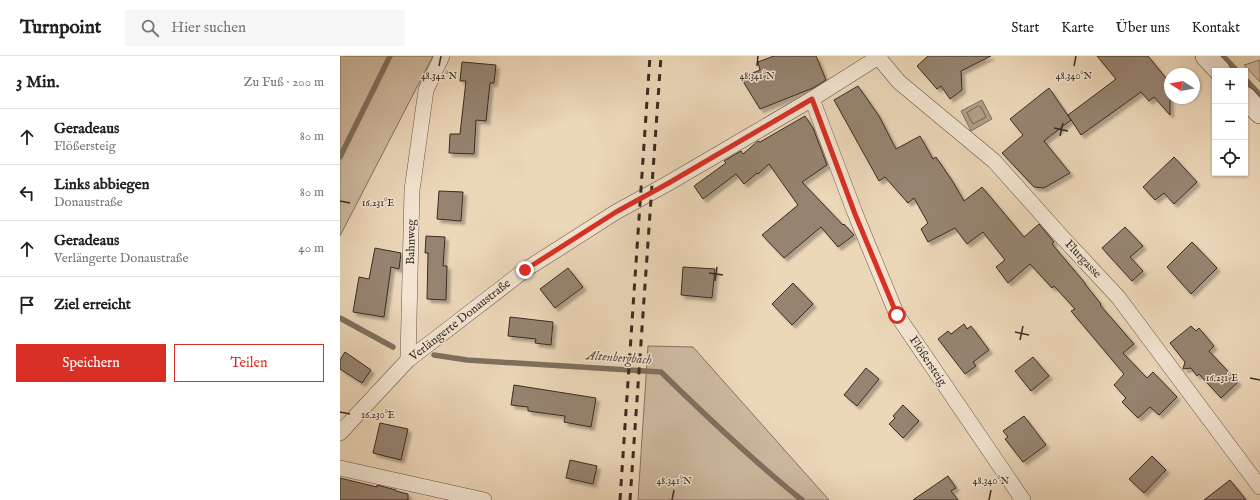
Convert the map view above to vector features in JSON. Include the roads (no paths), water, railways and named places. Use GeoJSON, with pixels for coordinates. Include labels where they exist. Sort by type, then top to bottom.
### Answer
{"type":"FeatureCollection","features":[{"type":"Feature","properties":{"kind":"main road"},"geometry":{"type":"LineString","coordinates":[[1206,56],[1217,68]]}},
{"type":"Feature","properties":{"kind":"main road"},"geometry":{"type":"LineString","coordinates":[[1248,100],[1260,113]]}},
{"type":"Feature","properties":{"kind":"street","name":"Bahnweg"},"geometry":{"type":"LineString","coordinates":[[408,360],[412,190],[426,90],[442,56]]}},
{"type":"Feature","properties":{"kind":"street","name":"Verlängerte Donaustraße"},"geometry":{"type":"LineString","coordinates":[[340,433],[408,360],[525,270],[616,212],[667,184],[812,99],[879,57]]}},
{"type":"Feature","properties":{"kind":"street","name":"Flurgasse"},"geometry":{"type":"LineString","coordinates":[[879,57],[899,82],[994,161],[1118,297],[1260,487]]}},
{"type":"Feature","properties":{"kind":"street","name":"Flößersteig"},"geometry":{"type":"LineString","coordinates":[[812,99],[855,214],[897,315],[1023,500]]}},
{"type":"Feature","properties":{"kind":"street"},"geometry":{"type":"LineString","coordinates":[[340,468],[484,500]]}},
{"type":"Feature","properties":{"kind":"water"},"geometry":{"type":"Polygon","coordinates":[[[982,100],[992,119],[971,131],[961,111],[982,100]]]}},
{"type":"Feature","properties":{"kind":"waterway","name":"Altenbergbach"},"geometry":{"type":"LineString","coordinates":[[340,157],[390,56]]}},
{"type":"Feature","properties":{"kind":"waterway","name":"Altenbergbach"},"geometry":{"type":"LineString","coordinates":[[1223,56],[1234,68]]}},
{"type":"Feature","properties":{"kind":"waterway","name":"Altenbergbach"},"geometry":{"type":"LineString","coordinates":[[1248,82],[1260,95]]}},
{"type":"Feature","properties":{"kind":"waterway","name":"Altenbergbach"},"geometry":{"type":"LineString","coordinates":[[340,318],[393,347]]}},
{"type":"Feature","properties":{"kind":"waterway","name":"Altenbergbach"},"geometry":{"type":"LineString","coordinates":[[434,355],[467,360],[661,372],[730,438],[802,500]]}},
{"type":"Feature","properties":{"kind":"railway"},"geometry":{"type":"LineString","coordinates":[[620,500],[650,56]]}},
{"type":"Feature","properties":{"kind":"railway"},"geometry":{"type":"LineString","coordinates":[[630,500],[661,56]]}}]}
